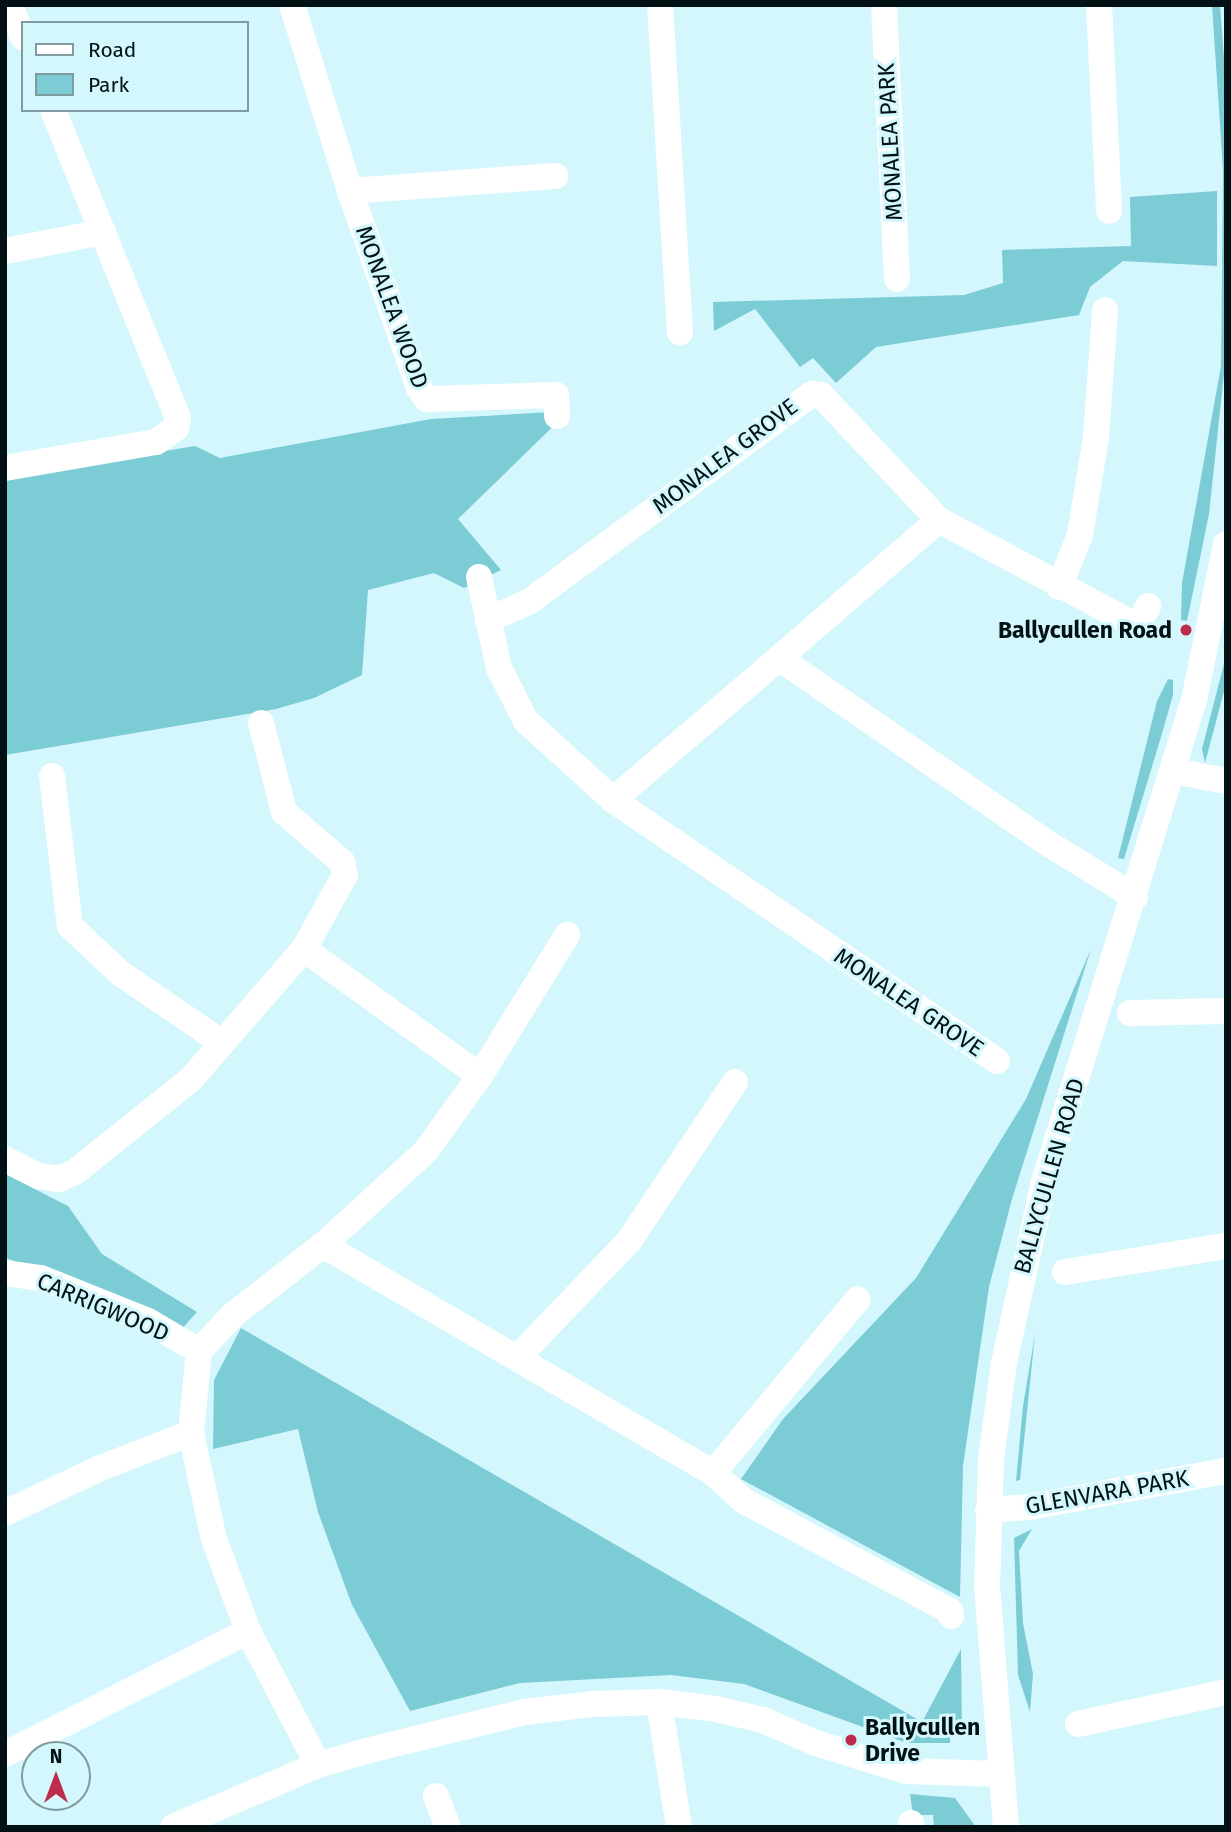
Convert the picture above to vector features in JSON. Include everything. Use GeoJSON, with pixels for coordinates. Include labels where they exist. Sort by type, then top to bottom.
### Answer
{"type":"FeatureCollection","features":[{"type":"Feature","properties":{"kind":"street"},"geometry":{"type":"LineString","coordinates":[[10,5],[16,35]]}},
{"type":"Feature","properties":{"kind":"street","name":"MONALEA WOOD"},"geometry":{"type":"LineString","coordinates":[[292,5],[350,191],[427,399],[556,395],[557,416]]}},
{"type":"Feature","properties":{"kind":"street"},"geometry":{"type":"LineString","coordinates":[[660,5],[680,332]]}},
{"type":"Feature","properties":{"kind":"street","name":"MONALEA PARK"},"geometry":{"type":"LineString","coordinates":[[884,5],[897,279]]}},
{"type":"Feature","properties":{"kind":"street"},"geometry":{"type":"LineString","coordinates":[[1099,5],[1109,211]]}},
{"type":"Feature","properties":{"kind":"street"},"geometry":{"type":"LineString","coordinates":[[5,468],[156,442],[176,428],[174,397],[54,112]]}},
{"type":"Feature","properties":{"kind":"street"},"geometry":{"type":"LineString","coordinates":[[350,191],[555,176]]}},
{"type":"Feature","properties":{"kind":"street"},"geometry":{"type":"LineString","coordinates":[[5,251],[103,232]]}},
{"type":"Feature","properties":{"kind":"street"},"geometry":{"type":"LineString","coordinates":[[1059,587],[1080,535],[1096,437],[1105,310]]}},
{"type":"Feature","properties":{"kind":"street","name":"MONALEA GROVE"},"geometry":{"type":"LineString","coordinates":[[488,620],[530,601],[812,394],[821,395],[939,520],[1059,587],[1137,626],[1148,606]]}},
{"type":"Feature","properties":{"kind":"street"},"geometry":{"type":"LineString","coordinates":[[613,800],[939,520]]}},
{"type":"Feature","properties":{"kind":"street","name":"BALLYCULLEN ROAD"},"geometry":{"type":"LineString","coordinates":[[1006,1827],[987,1615],[988,1510],[997,1407],[1026,1256],[1064,1116],[1174,771],[1205,651],[1226,544]]}},
{"type":"Feature","properties":{"kind":"street","name":"MONALEA GROVE"},"geometry":{"type":"LineString","coordinates":[[479,577],[499,668],[526,721],[613,800],[997,1061]]}},
{"type":"Feature","properties":{"kind":"street"},"geometry":{"type":"LineString","coordinates":[[779,658],[1049,844],[1135,897]]}},
{"type":"Feature","properties":{"kind":"street"},"geometry":{"type":"LineString","coordinates":[[5,1159],[39,1176],[59,1179],[75,1172],[191,1079],[304,949],[345,874],[342,862],[284,812],[261,723]]}},
{"type":"Feature","properties":{"kind":"street"},"geometry":{"type":"LineString","coordinates":[[1174,771],[1226,781]]}},
{"type":"Feature","properties":{"kind":"street"},"geometry":{"type":"LineString","coordinates":[[51,776],[70,926],[120,973],[221,1042]]}},
{"type":"Feature","properties":{"kind":"street"},"geometry":{"type":"LineString","coordinates":[[318,1765],[248,1631],[214,1539],[191,1433],[199,1351],[234,1314],[323,1245],[426,1151],[480,1076],[567,935]]}},
{"type":"Feature","properties":{"kind":"street"},"geometry":{"type":"LineString","coordinates":[[304,949],[480,1076]]}},
{"type":"Feature","properties":{"kind":"street"},"geometry":{"type":"LineString","coordinates":[[1130,1013],[1226,1012]]}},
{"type":"Feature","properties":{"kind":"street"},"geometry":{"type":"LineString","coordinates":[[519,1356],[629,1241],[735,1082]]}},
{"type":"Feature","properties":{"kind":"street"},"geometry":{"type":"LineString","coordinates":[[323,1245],[519,1356],[713,1473],[744,1501],[950,1611],[951,1616]]}},
{"type":"Feature","properties":{"kind":"street"},"geometry":{"type":"LineString","coordinates":[[1065,1272],[1226,1246]]}},
{"type":"Feature","properties":{"kind":"street","name":"CARRIGWOOD"},"geometry":{"type":"LineString","coordinates":[[5,1273],[41,1278],[148,1321],[199,1351]]}},
{"type":"Feature","properties":{"kind":"street"},"geometry":{"type":"LineString","coordinates":[[713,1473],[858,1299]]}},
{"type":"Feature","properties":{"kind":"street"},"geometry":{"type":"LineString","coordinates":[[5,1513],[98,1469],[191,1433]]}},
{"type":"Feature","properties":{"kind":"street","name":"GLENVARA PARK"},"geometry":{"type":"LineString","coordinates":[[988,1510],[1029,1507],[1226,1471]]}},
{"type":"Feature","properties":{"kind":"street"},"geometry":{"type":"LineString","coordinates":[[5,1754],[248,1631]]}},
{"type":"Feature","properties":{"kind":"street"},"geometry":{"type":"LineString","coordinates":[[1078,1724],[1226,1692]]}},
{"type":"Feature","properties":{"kind":"street"},"geometry":{"type":"LineString","coordinates":[[173,1827],[201,1820],[318,1765],[525,1712],[659,1703],[763,1720],[816,1744],[906,1771],[1000,1774]]}},
{"type":"Feature","properties":{"kind":"street"},"geometry":{"type":"LineString","coordinates":[[659,1703],[679,1827]]}},
{"type":"Feature","properties":{"kind":"street"},"geometry":{"type":"LineString","coordinates":[[436,1796],[448,1827]]}},
{"type":"Feature","properties":{"kind":"green space"},"geometry":{"type":"Polygon","coordinates":[[[1212,5],[1220,5],[1226,85],[1226,355],[1209,514],[1187,621],[1181,620],[1182,583],[1221,366],[1223,170],[1212,5]]]}},
{"type":"Feature","properties":{"kind":"green space"},"geometry":{"type":"Polygon","coordinates":[[[1217,191],[1217,266],[1123,261],[1090,287],[1079,315],[876,347],[836,383],[813,358],[800,367],[755,309],[714,331],[713,302],[964,295],[1003,283],[1002,250],[1131,246],[1130,197],[1217,191]]]}},
{"type":"Feature","properties":{"kind":"green space"},"geometry":{"type":"Polygon","coordinates":[[[569,411],[458,519],[501,570],[464,588],[434,573],[368,590],[362,675],[314,698],[276,709],[5,755],[5,478],[195,446],[220,458],[431,419],[569,411]]]}},
{"type":"Feature","properties":{"kind":"green space"},"geometry":{"type":"Polygon","coordinates":[[[1226,656],[1226,684],[1205,763],[1202,749],[1226,656]]]}},
{"type":"Feature","properties":{"kind":"green space"},"geometry":{"type":"Polygon","coordinates":[[[1168,679],[1173,680],[1173,695],[1124,859],[1118,858],[1157,701],[1168,679]]]}},
{"type":"Feature","properties":{"kind":"green space"},"geometry":{"type":"Polygon","coordinates":[[[1091,949],[1012,1199],[989,1287],[963,1466],[960,1597],[741,1479],[783,1419],[916,1278],[1026,1099],[1091,949]]]}},
{"type":"Feature","properties":{"kind":"green space"},"geometry":{"type":"Polygon","coordinates":[[[5,1174],[68,1206],[102,1254],[197,1312],[180,1331],[67,1278],[5,1258],[5,1174]]]}},
{"type":"Feature","properties":{"kind":"green space"},"geometry":{"type":"Polygon","coordinates":[[[241,1328],[922,1722],[961,1649],[962,1733],[950,1734],[950,1743],[907,1743],[744,1684],[671,1675],[520,1683],[410,1711],[352,1605],[318,1512],[298,1429],[213,1449],[214,1380],[241,1328]]]}},
{"type":"Feature","properties":{"kind":"green space"},"geometry":{"type":"Polygon","coordinates":[[[1035,1334],[1020,1480],[1016,1481],[1023,1406],[1035,1334]]]}},
{"type":"Feature","properties":{"kind":"green space"},"geometry":{"type":"Polygon","coordinates":[[[1032,1529],[1019,1551],[1023,1623],[1033,1674],[1030,1712],[1018,1675],[1014,1538],[1032,1529]]]}},
{"type":"Feature","properties":{"kind":"green space"},"geometry":{"type":"Polygon","coordinates":[[[910,1794],[955,1798],[976,1827],[934,1827],[933,1815],[913,1815],[910,1794]]]}},
{"type":"Feature","properties":{"kind":"place","name":"Ballycullen Road"},"geometry":{"type":"Point","coordinates":[1186,630]}},
{"type":"Feature","properties":{"kind":"place","name":"Ballycullen Drive"},"geometry":{"type":"Point","coordinates":[851,1740]}}]}
